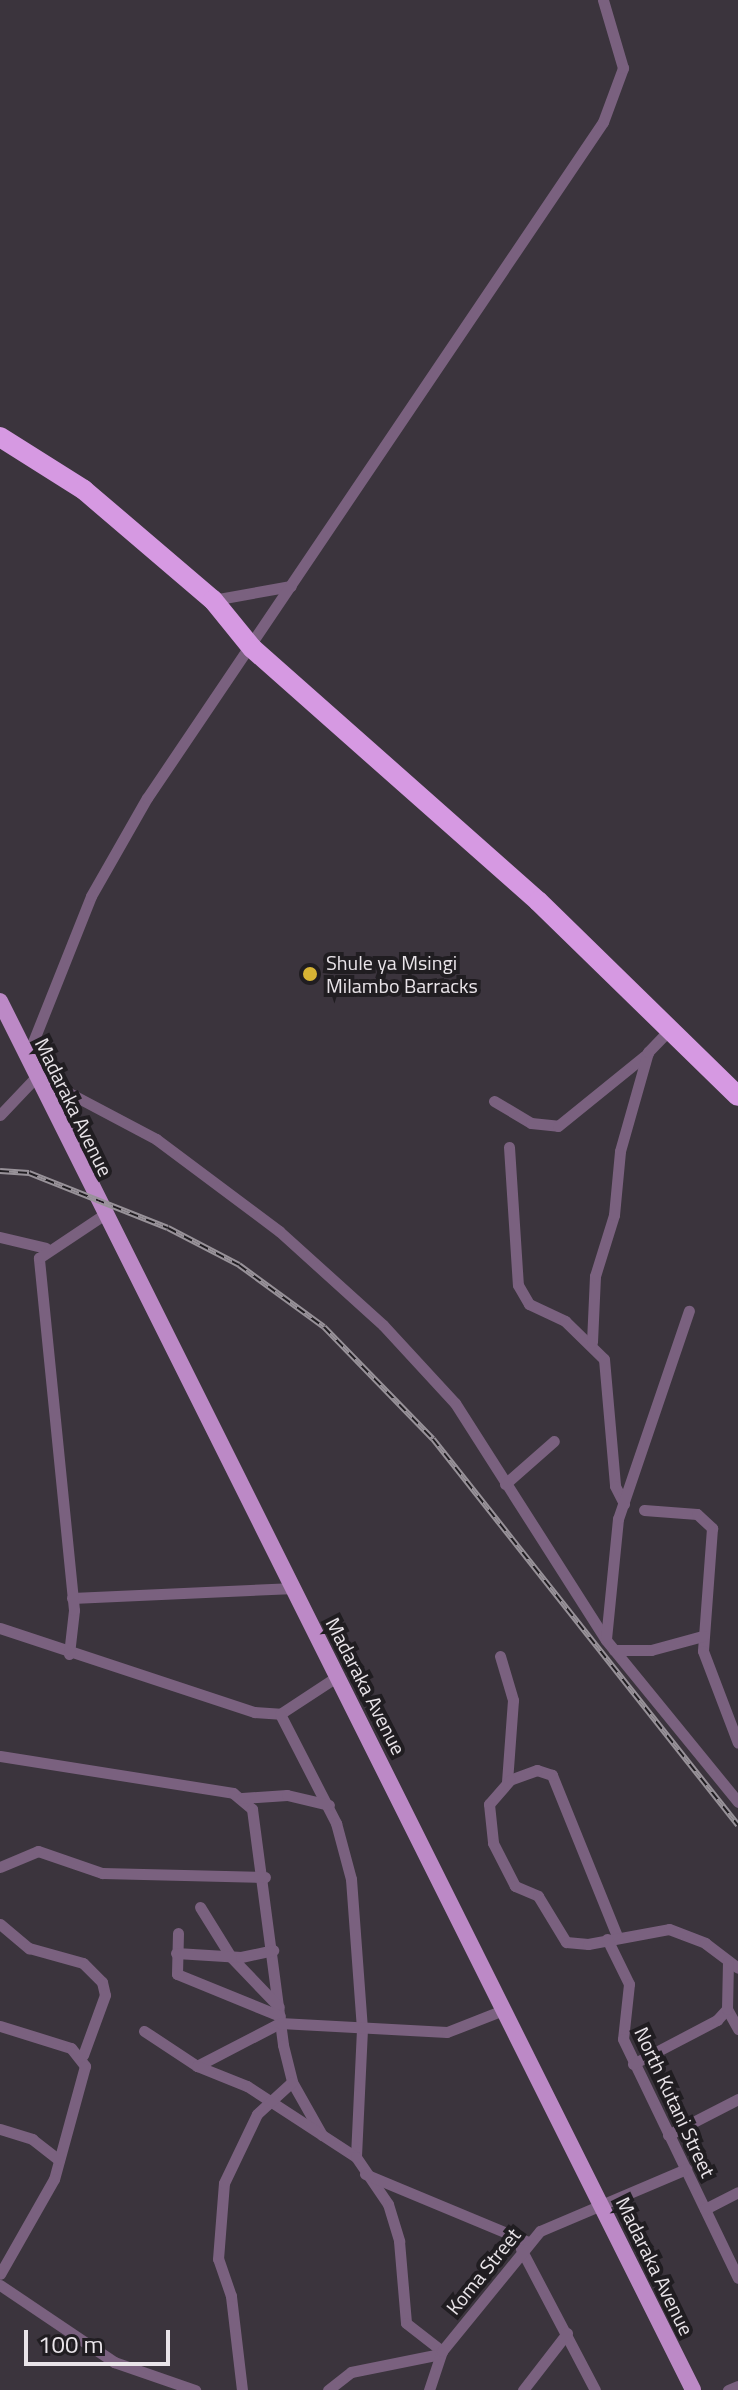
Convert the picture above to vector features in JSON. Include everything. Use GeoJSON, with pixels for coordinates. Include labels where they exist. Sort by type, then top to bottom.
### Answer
{"type":"FeatureCollection","features":[{"type":"Feature","properties":{"kind":"highway"},"geometry":{"type":"LineString","coordinates":[[0,437],[84,490],[213,600],[252,648],[538,901],[738,1096]]}},
{"type":"Feature","properties":{"kind":"main road","name":"Madaraka Avenue"},"geometry":{"type":"LineString","coordinates":[[0,1001],[693,2390]]}},
{"type":"Feature","properties":{"kind":"street"},"geometry":{"type":"LineString","coordinates":[[27,1058],[120,843],[603,122],[623,68],[603,0]]}},
{"type":"Feature","properties":{"kind":"street"},"geometry":{"type":"LineString","coordinates":[[213,600],[291,586]]}},
{"type":"Feature","properties":{"kind":"street"},"geometry":{"type":"LineString","coordinates":[[494,1101],[531,1123],[558,1126],[648,1052],[668,1031]]}},
{"type":"Feature","properties":{"kind":"street"},"geometry":{"type":"LineString","coordinates":[[592,1342],[598,1260],[648,1052]]}},
{"type":"Feature","properties":{"kind":"street"},"geometry":{"type":"LineString","coordinates":[[0,1115],[37,1076],[156,1139],[293,1244],[437,1380],[606,1640],[738,1802]]}},
{"type":"Feature","properties":{"kind":"street"},"geometry":{"type":"LineString","coordinates":[[509,1147],[522,1296],[592,1342],[604,1359],[615,1486],[624,1504]]}},
{"type":"Feature","properties":{"kind":"street"},"geometry":{"type":"LineString","coordinates":[[69,1654],[72,1598],[39,1265],[46,1248],[105,1214]]}},
{"type":"Feature","properties":{"kind":"street"},"geometry":{"type":"LineString","coordinates":[[0,1237],[46,1248]]}},
{"type":"Feature","properties":{"kind":"street"},"geometry":{"type":"LineString","coordinates":[[606,1640],[624,1504],[689,1311]]}},
{"type":"Feature","properties":{"kind":"street"},"geometry":{"type":"LineString","coordinates":[[505,1484],[554,1441]]}},
{"type":"Feature","properties":{"kind":"street"},"geometry":{"type":"LineString","coordinates":[[644,1510],[697,1514],[712,1528],[703,1636],[705,1662],[738,1743]]}},
{"type":"Feature","properties":{"kind":"street"},"geometry":{"type":"LineString","coordinates":[[72,1598],[295,1588]]}},
{"type":"Feature","properties":{"kind":"street"},"geometry":{"type":"LineString","coordinates":[[0,1628],[208,1699],[280,1714],[338,1676]]}},
{"type":"Feature","properties":{"kind":"street"},"geometry":{"type":"LineString","coordinates":[[614,1650],[651,1650],[703,1636]]}},
{"type":"Feature","properties":{"kind":"street"},"geometry":{"type":"LineString","coordinates":[[500,1656],[513,1700],[507,1782],[487,1811],[497,1852],[515,1886],[538,1896],[576,1946],[669,1929],[733,1964],[727,2009],[738,2029]]}},
{"type":"Feature","properties":{"kind":"street"},"geometry":{"type":"LineString","coordinates":[[280,1714],[329,1805],[351,1879],[362,2029],[356,2157]]}},
{"type":"Feature","properties":{"kind":"street"},"geometry":{"type":"LineString","coordinates":[[0,1756],[242,1798],[287,1795],[329,1805]]}},
{"type":"Feature","properties":{"kind":"street","name":"North Kutani Street"},"geometry":{"type":"LineString","coordinates":[[507,1782],[537,1770],[552,1775],[629,1984],[621,2030],[633,2064],[738,2278]]}},
{"type":"Feature","properties":{"kind":"street"},"geometry":{"type":"LineString","coordinates":[[242,1798],[259,1826],[280,2015],[292,2082],[322,2135]]}},
{"type":"Feature","properties":{"kind":"street"},"geometry":{"type":"LineString","coordinates":[[0,1867],[38,1851],[102,1873],[265,1877]]}},
{"type":"Feature","properties":{"kind":"street"},"geometry":{"type":"LineString","coordinates":[[200,1907],[231,1957],[280,2015]]}},
{"type":"Feature","properties":{"kind":"street"},"geometry":{"type":"LineString","coordinates":[[0,1924],[29,1948],[83,1963],[102,1982],[105,1995],[83,2055],[59,2160],[0,2274]]}},
{"type":"Feature","properties":{"kind":"street"},"geometry":{"type":"LineString","coordinates":[[178,1933],[177,1974],[193,1986],[280,2015],[362,2029],[447,2032],[503,2010]]}},
{"type":"Feature","properties":{"kind":"street"},"geometry":{"type":"LineString","coordinates":[[176,1953],[231,1957],[273,1950]]}},
{"type":"Feature","properties":{"kind":"street"},"geometry":{"type":"LineString","coordinates":[[633,2064],[704,2031],[727,2009]]}},
{"type":"Feature","properties":{"kind":"street"},"geometry":{"type":"LineString","coordinates":[[197,2066],[280,2015]]}},
{"type":"Feature","properties":{"kind":"street"},"geometry":{"type":"LineString","coordinates":[[0,2026],[83,2055]]}},
{"type":"Feature","properties":{"kind":"street"},"geometry":{"type":"LineString","coordinates":[[144,2031],[197,2066],[268,2101],[356,2157],[388,2204],[399,2241],[406,2323],[441,2352]]}},
{"type":"Feature","properties":{"kind":"street"},"geometry":{"type":"LineString","coordinates":[[242,2390],[217,2244],[227,2175],[268,2101],[292,2082]]}},
{"type":"Feature","properties":{"kind":"street"},"geometry":{"type":"LineString","coordinates":[[668,2135],[738,2099]]}},
{"type":"Feature","properties":{"kind":"street"},"geometry":{"type":"LineString","coordinates":[[0,2129],[32,2139],[59,2160]]}},
{"type":"Feature","properties":{"kind":"street","name":"Koma Street"},"geometry":{"type":"LineString","coordinates":[[429,2390],[441,2352],[524,2246],[686,2169]]}},
{"type":"Feature","properties":{"kind":"street"},"geometry":{"type":"LineString","coordinates":[[365,2174],[524,2246],[595,2390]]}},
{"type":"Feature","properties":{"kind":"street"},"geometry":{"type":"LineString","coordinates":[[705,2209],[738,2192]]}},
{"type":"Feature","properties":{"kind":"street"},"geometry":{"type":"LineString","coordinates":[[0,2285],[114,2362],[195,2390]]}},
{"type":"Feature","properties":{"kind":"street"},"geometry":{"type":"LineString","coordinates":[[523,2390],[567,2333]]}},
{"type":"Feature","properties":{"kind":"street"},"geometry":{"type":"LineString","coordinates":[[328,2390],[351,2372],[441,2352]]}},
{"type":"Feature","properties":{"kind":"street"},"geometry":{"type":"LineString","coordinates":[[728,2390],[738,2386]]}},
{"type":"Feature","properties":{"kind":"railway"},"geometry":{"type":"LineString","coordinates":[[0,1171],[29,1173],[168,1228],[239,1265],[324,1327],[433,1439],[738,1825]]}},
{"type":"Feature","properties":{"kind":"place","name":"Shule ya Msingi Milambo Barracks"},"geometry":{"type":"Point","coordinates":[310,974]}}]}
